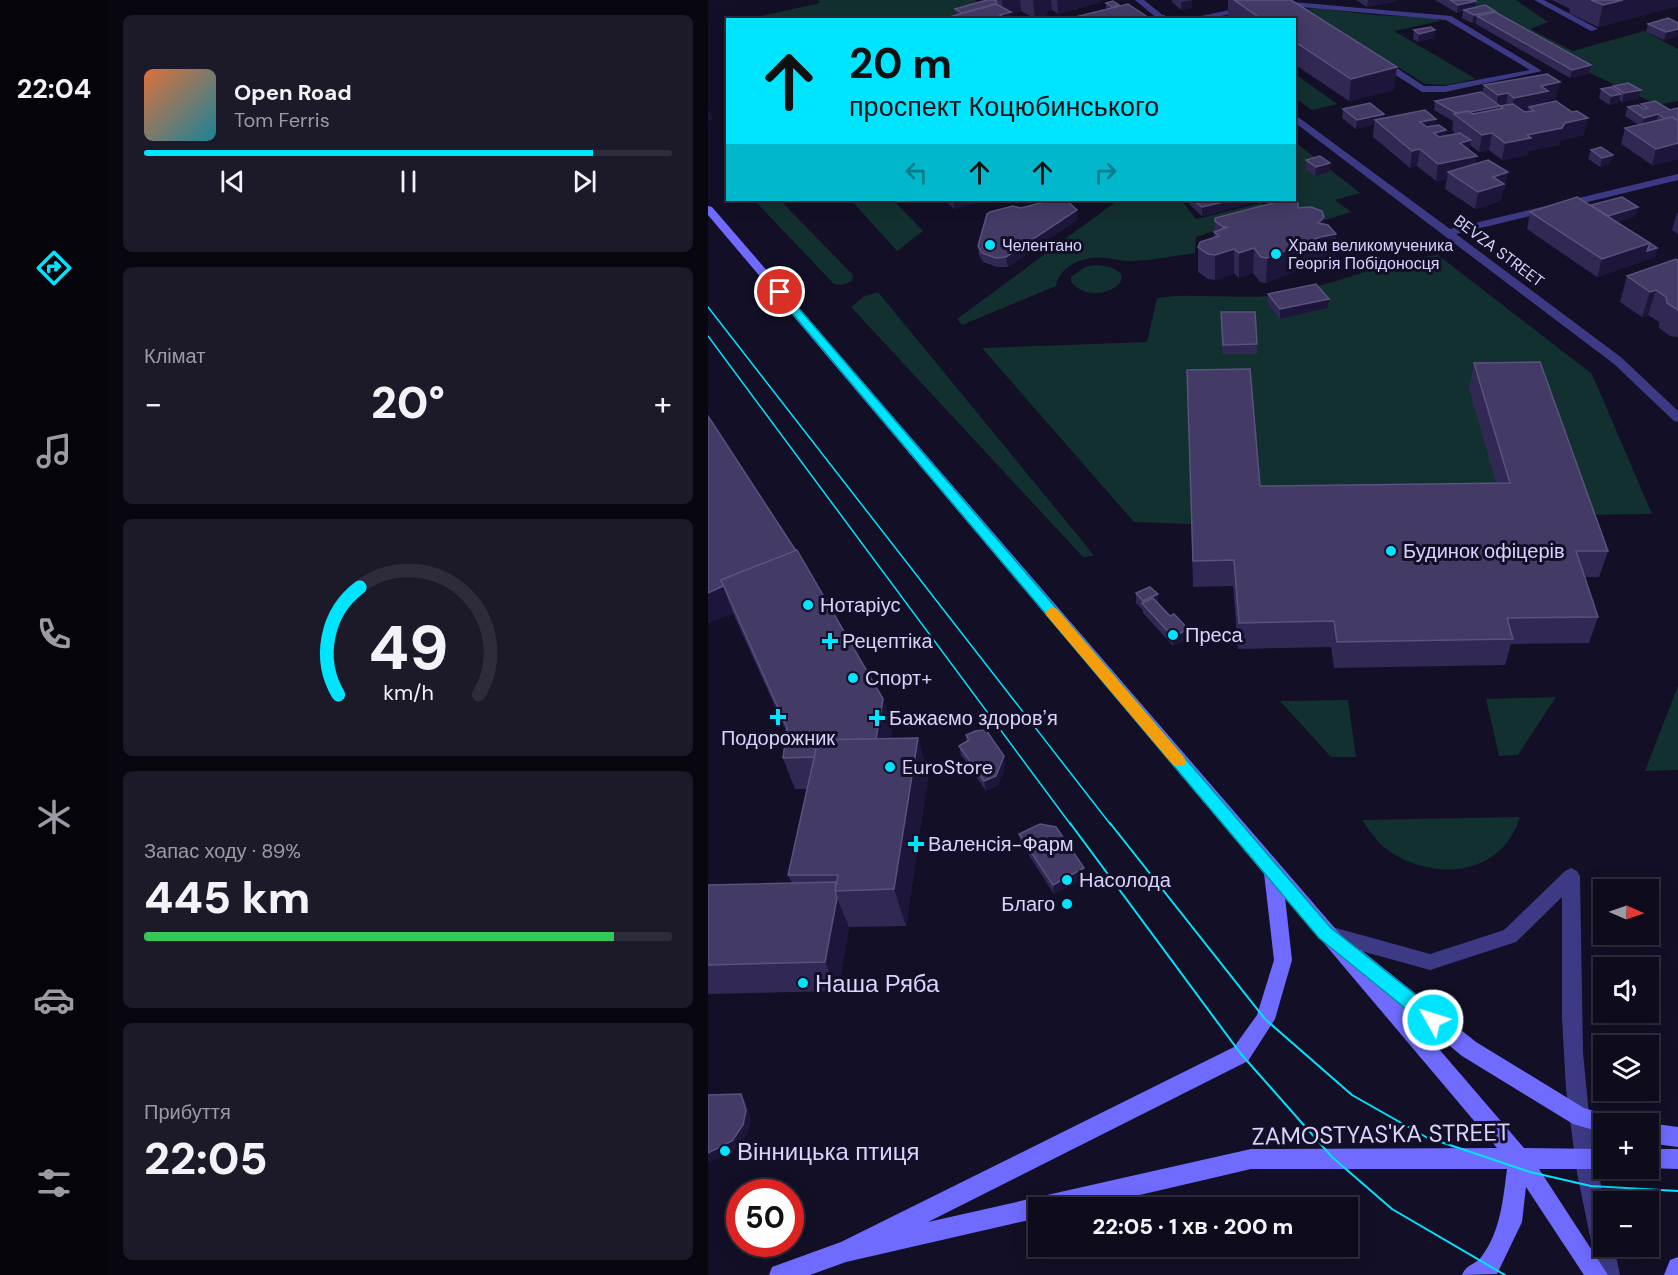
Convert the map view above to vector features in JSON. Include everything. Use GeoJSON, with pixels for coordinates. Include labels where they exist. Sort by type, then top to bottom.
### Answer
{"type":"FeatureCollection","features":[{"type":"Feature","properties":{"kind":"main road"},"geometry":{"type":"LineString","coordinates":[[708,209],[1519,1158],[1597,1275]]}},
{"type":"Feature","properties":{"kind":"main road"},"geometry":{"type":"LineString","coordinates":[[780,1275],[846,1251],[1242,1054],[1265,1018],[1283,960],[1273,872]]}},
{"type":"Feature","properties":{"kind":"main road"},"geometry":{"type":"LineString","coordinates":[[1325,933],[1470,1048],[1580,1118],[1593,1121]]}},
{"type":"Feature","properties":{"kind":"main road"},"geometry":{"type":"LineString","coordinates":[[1659,1134],[1678,1137]]}},
{"type":"Feature","properties":{"kind":"main road"},"geometry":{"type":"LineString","coordinates":[[1473,1275],[1489,1266],[1511,1222],[1519,1158]]}},
{"type":"Feature","properties":{"kind":"main road","name":"ZAMOSTYAS'KA STREET"},"geometry":{"type":"LineString","coordinates":[[846,1251],[1251,1159],[1593,1159]]}},
{"type":"Feature","properties":{"kind":"main road"},"geometry":{"type":"LineString","coordinates":[[1659,1159],[1678,1159]]}},
{"type":"Feature","properties":{"kind":"main road"},"geometry":{"type":"LineString","coordinates":[[1675,1275],[1678,1268]]}},
{"type":"Feature","properties":{"kind":"street"},"geometry":{"type":"LineString","coordinates":[[1139,0],[1163,18]]}},
{"type":"Feature","properties":{"kind":"street"},"geometry":{"type":"LineString","coordinates":[[1539,0],[1594,29]]}},
{"type":"Feature","properties":{"kind":"street"},"geometry":{"type":"LineString","coordinates":[[1282,4],[1448,18],[1538,71],[1445,89],[1422,88],[1372,56]]}},
{"type":"Feature","properties":{"kind":"street"},"geometry":{"type":"LineString","coordinates":[[1293,4],[1313,17]]}},
{"type":"Feature","properties":{"kind":"street"},"geometry":{"type":"LineString","coordinates":[[1196,18],[1262,5]]}},
{"type":"Feature","properties":{"kind":"street","name":"BEVZA STREET"},"geometry":{"type":"LineString","coordinates":[[1296,119],[1618,361],[1678,418]]}},
{"type":"Feature","properties":{"kind":"street"},"geometry":{"type":"LineString","coordinates":[[1448,233],[1678,177]]}},
{"type":"Feature","properties":{"kind":"street"},"geometry":{"type":"LineString","coordinates":[[1325,933],[1430,962],[1510,936],[1571,876],[1571,988],[1580,1118],[1593,1156]]}},
{"type":"Feature","properties":{"kind":"street"},"geometry":{"type":"LineString","coordinates":[[1597,1179],[1609,1275]]}},
{"type":"Feature","properties":{"kind":"green space"},"geometry":{"type":"Polygon","coordinates":[[[817,0],[975,0],[984,7],[941,18],[751,18],[820,3],[817,0]]]}},
{"type":"Feature","properties":{"kind":"green space"},"geometry":{"type":"Polygon","coordinates":[[[1461,0],[1516,0],[1548,22],[1530,29],[1573,51],[1644,31],[1678,49],[1678,101],[1658,105],[1590,73],[1461,0]]]}},
{"type":"Feature","properties":{"kind":"green space"},"geometry":{"type":"Polygon","coordinates":[[[1307,9],[1375,15],[1434,18],[1440,21],[1394,31],[1476,79],[1446,85],[1425,84],[1307,9]]]}},
{"type":"Feature","properties":{"kind":"green space"},"geometry":{"type":"Polygon","coordinates":[[[1296,75],[1337,104],[1312,110],[1296,99],[1296,75]]]}},
{"type":"Feature","properties":{"kind":"green space"},"geometry":{"type":"Polygon","coordinates":[[[1299,145],[1360,193],[1335,200],[1351,212],[1319,222],[1288,201],[1296,201],[1296,146],[1299,145]]]}},
{"type":"Feature","properties":{"kind":"green space"},"geometry":{"type":"Polygon","coordinates":[[[755,201],[781,201],[853,275],[852,281],[842,285],[834,284],[755,201]]]}},
{"type":"Feature","properties":{"kind":"green space"},"geometry":{"type":"Polygon","coordinates":[[[852,201],[894,201],[923,231],[897,251],[852,201]]]}},
{"type":"Feature","properties":{"kind":"green space"},"geometry":{"type":"Polygon","coordinates":[[[1117,201],[1188,201],[1183,202],[1196,219],[1261,203],[1272,211],[1196,237],[1195,253],[1138,261],[1099,257],[1083,260],[1068,267],[1058,278],[1056,286],[962,325],[957,319],[1117,201]]]}},
{"type":"Feature","properties":{"kind":"green space"},"geometry":{"type":"Polygon","coordinates":[[[1438,255],[1592,374],[1652,514],[1578,515],[1470,389],[1504,509],[1191,524],[1134,522],[982,348],[1147,342],[1157,298],[1172,296],[1251,297],[1282,294],[1399,262],[1438,255]]]}},
{"type":"Feature","properties":{"kind":"green space"},"geometry":{"type":"Polygon","coordinates":[[[1096,265],[1113,268],[1121,274],[1121,281],[1106,292],[1094,293],[1082,290],[1071,282],[1071,277],[1085,267],[1096,265]]]}},
{"type":"Feature","properties":{"kind":"green space"},"geometry":{"type":"Polygon","coordinates":[[[878,292],[1094,556],[1083,557],[851,307],[863,297],[878,292]]]}},
{"type":"Feature","properties":{"kind":"green space"},"geometry":{"type":"Polygon","coordinates":[[[1678,686],[1678,770],[1645,771],[1678,686]]]}},
{"type":"Feature","properties":{"kind":"green space"},"geometry":{"type":"Polygon","coordinates":[[[1556,697],[1518,755],[1499,756],[1486,699],[1556,697]]]}},
{"type":"Feature","properties":{"kind":"green space"},"geometry":{"type":"Polygon","coordinates":[[[1348,700],[1356,757],[1331,757],[1280,701],[1348,700]]]}},
{"type":"Feature","properties":{"kind":"green space"},"geometry":{"type":"Polygon","coordinates":[[[1520,817],[1511,837],[1498,852],[1483,862],[1465,868],[1446,869],[1426,867],[1407,861],[1389,851],[1362,820],[1520,817]]]}},
{"type":"Feature","properties":{"kind":"building"},"geometry":{"type":"Polygon","coordinates":[[[987,0],[996,0],[996,4],[962,13],[955,9],[987,0]]]}},
{"type":"Feature","properties":{"kind":"building"},"geometry":{"type":"Polygon","coordinates":[[[1234,0],[1291,0],[1397,67],[1351,79],[1296,42],[1296,18],[1260,18],[1234,0]]]}},
{"type":"Feature","properties":{"kind":"building"},"geometry":{"type":"Polygon","coordinates":[[[1450,0],[1475,0],[1476,1],[1458,5],[1450,0]]]}},
{"type":"Feature","properties":{"kind":"building"},"geometry":{"type":"Polygon","coordinates":[[[1591,0],[1623,0],[1603,5],[1591,0]]]}},
{"type":"Feature","properties":{"kind":"building"},"geometry":{"type":"Polygon","coordinates":[[[1113,1],[1119,5],[1112,7],[1106,3],[1113,1]]]}},
{"type":"Feature","properties":{"kind":"building"},"geometry":{"type":"Polygon","coordinates":[[[996,4],[1011,12],[1000,15],[1004,18],[945,18],[996,4]]]}},
{"type":"Feature","properties":{"kind":"building"},"geometry":{"type":"Polygon","coordinates":[[[1128,4],[1146,16],[1140,18],[1071,18],[1128,4]]]}},
{"type":"Feature","properties":{"kind":"building"},"geometry":{"type":"Polygon","coordinates":[[[1485,5],[1495,11],[1474,15],[1464,10],[1485,5]]]}},
{"type":"Feature","properties":{"kind":"building"},"geometry":{"type":"Polygon","coordinates":[[[1495,12],[1591,65],[1572,70],[1477,16],[1495,12]]]}},
{"type":"Feature","properties":{"kind":"building"},"geometry":{"type":"Polygon","coordinates":[[[1668,18],[1678,23],[1678,29],[1666,32],[1648,24],[1668,18]]]}},
{"type":"Feature","properties":{"kind":"building"},"geometry":{"type":"Polygon","coordinates":[[[1431,27],[1435,30],[1419,34],[1414,30],[1431,27]]]}},
{"type":"Feature","properties":{"kind":"building"},"geometry":{"type":"Polygon","coordinates":[[[1547,74],[1560,82],[1541,86],[1548,91],[1514,98],[1508,93],[1498,95],[1484,85],[1547,74]]]}},
{"type":"Feature","properties":{"kind":"building"},"geometry":{"type":"Polygon","coordinates":[[[1628,83],[1641,90],[1624,93],[1613,86],[1628,83]]]}},
{"type":"Feature","properties":{"kind":"building"},"geometry":{"type":"Polygon","coordinates":[[[1611,87],[1621,94],[1611,96],[1601,89],[1611,87]]]}},
{"type":"Feature","properties":{"kind":"building"},"geometry":{"type":"Polygon","coordinates":[[[1481,92],[1500,106],[1456,113],[1435,101],[1481,92]]]}},
{"type":"Feature","properties":{"kind":"building"},"geometry":{"type":"Polygon","coordinates":[[[1556,101],[1572,112],[1577,111],[1588,118],[1565,123],[1562,128],[1527,135],[1531,138],[1505,143],[1492,133],[1482,135],[1454,114],[1468,111],[1473,114],[1513,104],[1525,112],[1534,111],[1529,107],[1556,101]]]}},
{"type":"Feature","properties":{"kind":"building"},"geometry":{"type":"Polygon","coordinates":[[[1655,101],[1670,110],[1678,108],[1678,121],[1672,117],[1665,119],[1658,114],[1644,118],[1628,107],[1638,105],[1644,109],[1648,108],[1641,104],[1655,101]]]}},
{"type":"Feature","properties":{"kind":"building"},"geometry":{"type":"Polygon","coordinates":[[[1370,103],[1384,114],[1357,120],[1343,109],[1370,103]]]}},
{"type":"Feature","properties":{"kind":"building"},"geometry":{"type":"Polygon","coordinates":[[[1425,110],[1436,119],[1420,122],[1427,127],[1439,125],[1446,130],[1434,133],[1439,137],[1460,133],[1471,140],[1460,143],[1477,156],[1438,164],[1420,149],[1412,151],[1375,120],[1425,110]]]}},
{"type":"Feature","properties":{"kind":"building"},"geometry":{"type":"Polygon","coordinates":[[[1672,117],[1678,121],[1678,143],[1656,149],[1625,128],[1672,117]]]}},
{"type":"Feature","properties":{"kind":"building"},"geometry":{"type":"Polygon","coordinates":[[[1601,147],[1613,155],[1602,158],[1591,150],[1601,147]]]}},
{"type":"Feature","properties":{"kind":"building"},"geometry":{"type":"Polygon","coordinates":[[[1320,156],[1330,163],[1316,167],[1306,160],[1320,156]]]}},
{"type":"Feature","properties":{"kind":"building"},"geometry":{"type":"Polygon","coordinates":[[[1488,160],[1508,172],[1493,177],[1504,184],[1478,192],[1448,172],[1488,160]]]}},
{"type":"Feature","properties":{"kind":"building"},"geometry":{"type":"Polygon","coordinates":[[[1577,197],[1650,243],[1602,259],[1530,212],[1577,197]]]}},
{"type":"Feature","properties":{"kind":"building"},"geometry":{"type":"Polygon","coordinates":[[[1622,197],[1638,207],[1608,216],[1591,205],[1622,197]]]}},
{"type":"Feature","properties":{"kind":"building"},"geometry":{"type":"Polygon","coordinates":[[[1048,201],[1067,201],[1077,210],[1006,257],[996,258],[982,253],[978,246],[987,214],[1013,206],[1021,208],[1048,201]]]}},
{"type":"Feature","properties":{"kind":"building"},"geometry":{"type":"Polygon","coordinates":[[[1194,201],[1228,201],[1202,207],[1194,201]]]}},
{"type":"Feature","properties":{"kind":"building"},"geometry":{"type":"Polygon","coordinates":[[[1273,201],[1295,201],[1298,203],[1298,208],[1311,207],[1322,211],[1324,217],[1318,223],[1328,225],[1336,234],[1320,237],[1267,258],[1261,257],[1254,248],[1239,253],[1234,249],[1215,255],[1208,254],[1198,247],[1200,242],[1219,236],[1214,232],[1228,227],[1223,227],[1215,221],[1215,218],[1273,203],[1273,201]]]}},
{"type":"Feature","properties":{"kind":"building"},"geometry":{"type":"Polygon","coordinates":[[[1650,243],[1657,248],[1647,251],[1650,243]]]}},
{"type":"Feature","properties":{"kind":"building"},"geometry":{"type":"Polygon","coordinates":[[[1676,259],[1678,261],[1678,310],[1667,303],[1666,297],[1656,290],[1650,292],[1627,276],[1676,259]]]}},
{"type":"Feature","properties":{"kind":"building"},"geometry":{"type":"Polygon","coordinates":[[[1316,284],[1329,299],[1280,309],[1268,294],[1316,284]]]}},
{"type":"Feature","properties":{"kind":"building"},"geometry":{"type":"Polygon","coordinates":[[[1221,312],[1255,312],[1257,344],[1223,345],[1221,312]]]}},
{"type":"Feature","properties":{"kind":"building","name":"Будинок офіцерів"},"geometry":{"type":"Polygon","coordinates":[[[1540,362],[1608,551],[1576,551],[1598,617],[1507,618],[1513,639],[1337,642],[1334,621],[1239,623],[1234,560],[1193,561],[1187,370],[1250,369],[1260,486],[1510,483],[1474,363],[1540,362]]]}},
{"type":"Feature","properties":{"kind":"building"},"geometry":{"type":"Polygon","coordinates":[[[708,416],[796,551],[721,580],[723,586],[708,593],[708,416]]]}},
{"type":"Feature","properties":{"kind":"building"},"geometry":{"type":"Polygon","coordinates":[[[797,550],[883,699],[876,739],[818,740],[815,757],[783,758],[787,728],[721,580],[797,550]]]}},
{"type":"Feature","properties":{"kind":"building"},"geometry":{"type":"Polygon","coordinates":[[[1150,587],[1158,594],[1143,601],[1136,593],[1150,587]]]}},
{"type":"Feature","properties":{"kind":"building"},"geometry":{"type":"Polygon","coordinates":[[[1153,598],[1170,616],[1174,614],[1188,629],[1173,637],[1142,603],[1153,598]]]}},
{"type":"Feature","properties":{"kind":"building"},"geometry":{"type":"Polygon","coordinates":[[[986,730],[1004,756],[996,776],[984,781],[959,746],[969,740],[966,735],[986,730]]]}},
{"type":"Feature","properties":{"kind":"building"},"geometry":{"type":"Polygon","coordinates":[[[918,738],[894,889],[835,891],[838,875],[788,875],[818,740],[918,738]]]}},
{"type":"Feature","properties":{"kind":"building"},"geometry":{"type":"Polygon","coordinates":[[[1040,824],[1056,827],[1084,868],[1053,885],[1019,834],[1040,824]]]}},
{"type":"Feature","properties":{"kind":"building"},"geometry":{"type":"Polygon","coordinates":[[[836,882],[837,898],[825,962],[708,965],[708,885],[836,882]]]}},
{"type":"Feature","properties":{"kind":"building"},"geometry":{"type":"Polygon","coordinates":[[[741,1094],[746,1110],[743,1125],[732,1141],[708,1153],[708,1095],[741,1094]]]}},
{"type":"Feature","properties":{"kind":"tram line"},"geometry":{"type":"LineString","coordinates":[[708,307],[1111,825]]}},
{"type":"Feature","properties":{"kind":"tram line"},"geometry":{"type":"LineString","coordinates":[[708,336],[1071,825]]}},
{"type":"Feature","properties":{"kind":"tram line"},"geometry":{"type":"LineString","coordinates":[[1070,823],[1241,1054],[1332,1157],[1392,1209],[1505,1275]]}},
{"type":"Feature","properties":{"kind":"tram line"},"geometry":{"type":"LineString","coordinates":[[1110,823],[1265,1019],[1352,1095],[1426,1137],[1530,1172],[1591,1186],[1678,1191]]}},
{"type":"Feature","properties":{"kind":"slow traffic"},"geometry":{"type":"LineString","coordinates":[[1052,612],[1179,762]]}},
{"type":"Feature","properties":{"kind":"place","name":"Челентано"},"geometry":{"type":"Point","coordinates":[990,245]}},
{"type":"Feature","properties":{"kind":"place","name":"Храм великомученика Георгія Побідоносця"},"geometry":{"type":"Point","coordinates":[1276,254]}},
{"type":"Feature","properties":{"kind":"place","name":"Будинок офіцерів"},"geometry":{"type":"Point","coordinates":[1391,551]}},
{"type":"Feature","properties":{"kind":"place","name":"Нотаріус"},"geometry":{"type":"Point","coordinates":[808,605]}},
{"type":"Feature","properties":{"kind":"place","name":"Преса"},"geometry":{"type":"Point","coordinates":[1173,635]}},
{"type":"Feature","properties":{"kind":"place","name":"Рецептіка"},"geometry":{"type":"Point","coordinates":[830,641]}},
{"type":"Feature","properties":{"kind":"place","name":"Спорт+"},"geometry":{"type":"Point","coordinates":[853,678]}},
{"type":"Feature","properties":{"kind":"place","name":"Подорожник"},"geometry":{"type":"Point","coordinates":[778,717]}},
{"type":"Feature","properties":{"kind":"place","name":"Бажаємо здоровʼя"},"geometry":{"type":"Point","coordinates":[877,718]}},
{"type":"Feature","properties":{"kind":"place","name":"EuroStore"},"geometry":{"type":"Point","coordinates":[890,767]}},
{"type":"Feature","properties":{"kind":"place","name":"Валенсія-Фарм"},"geometry":{"type":"Point","coordinates":[916,844]}},
{"type":"Feature","properties":{"kind":"place","name":"Насолода"},"geometry":{"type":"Point","coordinates":[1067,880]}},
{"type":"Feature","properties":{"kind":"place","name":"Благо"},"geometry":{"type":"Point","coordinates":[1067,904]}},
{"type":"Feature","properties":{"kind":"place","name":"Наша Ряба"},"geometry":{"type":"Point","coordinates":[803,983]}},
{"type":"Feature","properties":{"kind":"place","name":"Вінницька птиця"},"geometry":{"type":"Point","coordinates":[725,1151]}},
{"type":"Feature","properties":{"kind":"route"},"geometry":{"type":"LineString","coordinates":[[780,292],[1325,933],[1433,1020]]}}]}
